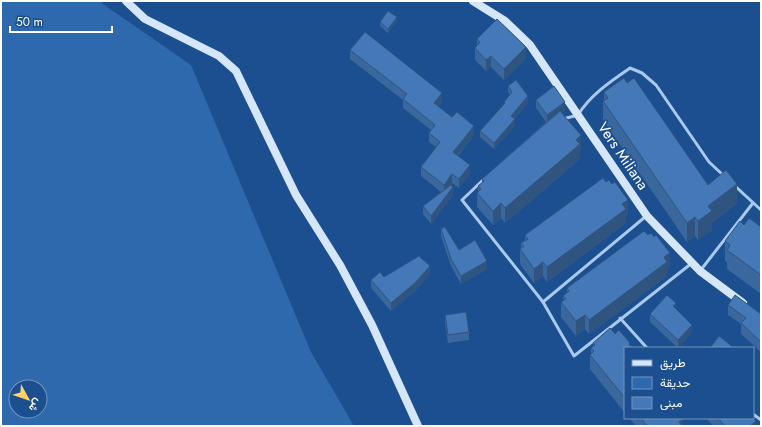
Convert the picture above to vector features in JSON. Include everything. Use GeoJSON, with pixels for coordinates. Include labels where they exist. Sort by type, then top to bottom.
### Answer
{"type":"FeatureCollection","features":[{"type":"Feature","properties":{"kind":"street"},"geometry":{"type":"LineString","coordinates":[[126,1],[145,19],[219,56],[236,71],[296,195],[340,265],[372,325],[418,426]]}},
{"type":"Feature","properties":{"kind":"street","name":"Vers Miliana"},"geometry":{"type":"LineString","coordinates":[[474,1],[506,21],[530,45],[647,216],[700,271],[749,307]]}},
{"type":"Feature","properties":{"kind":"lane"},"geometry":{"type":"LineString","coordinates":[[562,120],[578,115],[584,105],[613,79],[630,68],[642,73],[656,85],[708,162],[725,177]]}},
{"type":"Feature","properties":{"kind":"lane"},"geometry":{"type":"LineString","coordinates":[[485,179],[462,200],[542,302],[574,356],[620,318],[692,263]]}},
{"type":"Feature","properties":{"kind":"lane"},"geometry":{"type":"LineString","coordinates":[[731,182],[761,210]]}},
{"type":"Feature","properties":{"kind":"lane"},"geometry":{"type":"LineString","coordinates":[[700,271],[753,203]]}},
{"type":"Feature","properties":{"kind":"lane"},"geometry":{"type":"LineString","coordinates":[[542,302],[647,216]]}},
{"type":"Feature","properties":{"kind":"lane"},"geometry":{"type":"LineString","coordinates":[[620,318],[646,347]]}},
{"type":"Feature","properties":{"kind":"green space"},"geometry":{"type":"Polygon","coordinates":[[[1,1],[101,1],[103,4],[191,65],[311,352],[354,426],[1,426],[1,1]]]}},
{"type":"Feature","properties":{"kind":"building"},"geometry":{"type":"Polygon","coordinates":[[[388,11],[397,17],[388,29],[380,22],[388,11]]]}},
{"type":"Feature","properties":{"kind":"building"},"geometry":{"type":"Polygon","coordinates":[[[497,19],[526,47],[504,69],[491,56],[486,60],[475,48],[480,42],[477,39],[497,19]]]}},
{"type":"Feature","properties":{"kind":"building"},"geometry":{"type":"Polygon","coordinates":[[[365,32],[442,93],[434,103],[452,117],[457,112],[474,126],[453,152],[470,165],[459,179],[452,174],[444,185],[421,167],[440,142],[429,133],[435,125],[403,99],[407,94],[350,50],[365,32]]]}},
{"type":"Feature","properties":{"kind":"building"},"geometry":{"type":"Polygon","coordinates":[[[624,78],[627,83],[634,78],[708,185],[726,170],[737,184],[708,206],[712,211],[698,221],[695,217],[687,223],[603,101],[608,98],[604,92],[624,78]]]}},
{"type":"Feature","properties":{"kind":"building"},"geometry":{"type":"Polygon","coordinates":[[[516,80],[528,96],[511,116],[515,119],[494,143],[480,131],[505,103],[504,102],[512,92],[508,86],[516,80]]]}},
{"type":"Feature","properties":{"kind":"building"},"geometry":{"type":"Polygon","coordinates":[[[554,86],[565,102],[547,115],[536,100],[554,86]]]}},
{"type":"Feature","properties":{"kind":"building"},"geometry":{"type":"Polygon","coordinates":[[[560,111],[581,135],[576,140],[580,144],[505,208],[501,203],[493,211],[477,193],[481,189],[478,186],[484,181],[482,179],[560,111]]]}},
{"type":"Feature","properties":{"kind":"building"},"geometry":{"type":"Polygon","coordinates":[[[603,178],[606,182],[609,180],[612,184],[615,182],[628,200],[622,204],[626,209],[547,267],[543,262],[534,269],[520,249],[524,246],[521,243],[528,239],[525,235],[603,178]]]}},
{"type":"Feature","properties":{"kind":"building"},"geometry":{"type":"Polygon","coordinates":[[[451,185],[453,187],[431,216],[423,206],[451,185]]]}},
{"type":"Feature","properties":{"kind":"building"},"geometry":{"type":"Polygon","coordinates":[[[749,218],[761,227],[761,275],[727,250],[730,245],[725,241],[740,221],[744,225],[749,218]]]}},
{"type":"Feature","properties":{"kind":"building"},"geometry":{"type":"Polygon","coordinates":[[[445,227],[459,250],[475,240],[487,261],[461,276],[451,259],[441,229],[445,227]]]}},
{"type":"Feature","properties":{"kind":"building"},"geometry":{"type":"Polygon","coordinates":[[[644,231],[648,235],[651,233],[654,237],[656,235],[670,253],[664,257],[667,262],[589,320],[585,315],[576,321],[561,302],[566,299],[563,296],[569,291],[567,288],[644,231]]]}},
{"type":"Feature","properties":{"kind":"building"},"geometry":{"type":"Polygon","coordinates":[[[419,256],[430,266],[415,283],[391,303],[371,280],[380,272],[384,277],[419,256]]]}},
{"type":"Feature","properties":{"kind":"building"},"geometry":{"type":"Polygon","coordinates":[[[667,295],[676,303],[673,306],[692,325],[678,340],[650,314],[667,295]]]}},
{"type":"Feature","properties":{"kind":"building"},"geometry":{"type":"Polygon","coordinates":[[[735,295],[761,314],[761,342],[741,323],[746,318],[728,305],[735,295]]]}},
{"type":"Feature","properties":{"kind":"building"},"geometry":{"type":"Polygon","coordinates":[[[466,312],[469,332],[448,335],[445,315],[466,312]]]}},
{"type":"Feature","properties":{"kind":"building"},"geometry":{"type":"Polygon","coordinates":[[[610,328],[615,334],[619,330],[630,343],[629,344],[631,347],[624,347],[624,397],[590,355],[594,351],[591,348],[595,345],[593,343],[610,328]]]}},
{"type":"Feature","properties":{"kind":"building"},"geometry":{"type":"Polygon","coordinates":[[[719,336],[733,347],[711,347],[719,336]]]}},
{"type":"Feature","properties":{"kind":"building"},"geometry":{"type":"Polygon","coordinates":[[[642,419],[683,419],[679,422],[682,426],[647,426],[642,419]]]}},
{"type":"Feature","properties":{"kind":"building"},"geometry":{"type":"Polygon","coordinates":[[[719,419],[754,419],[756,421],[750,426],[723,426],[724,425],[719,419]]]}}]}
